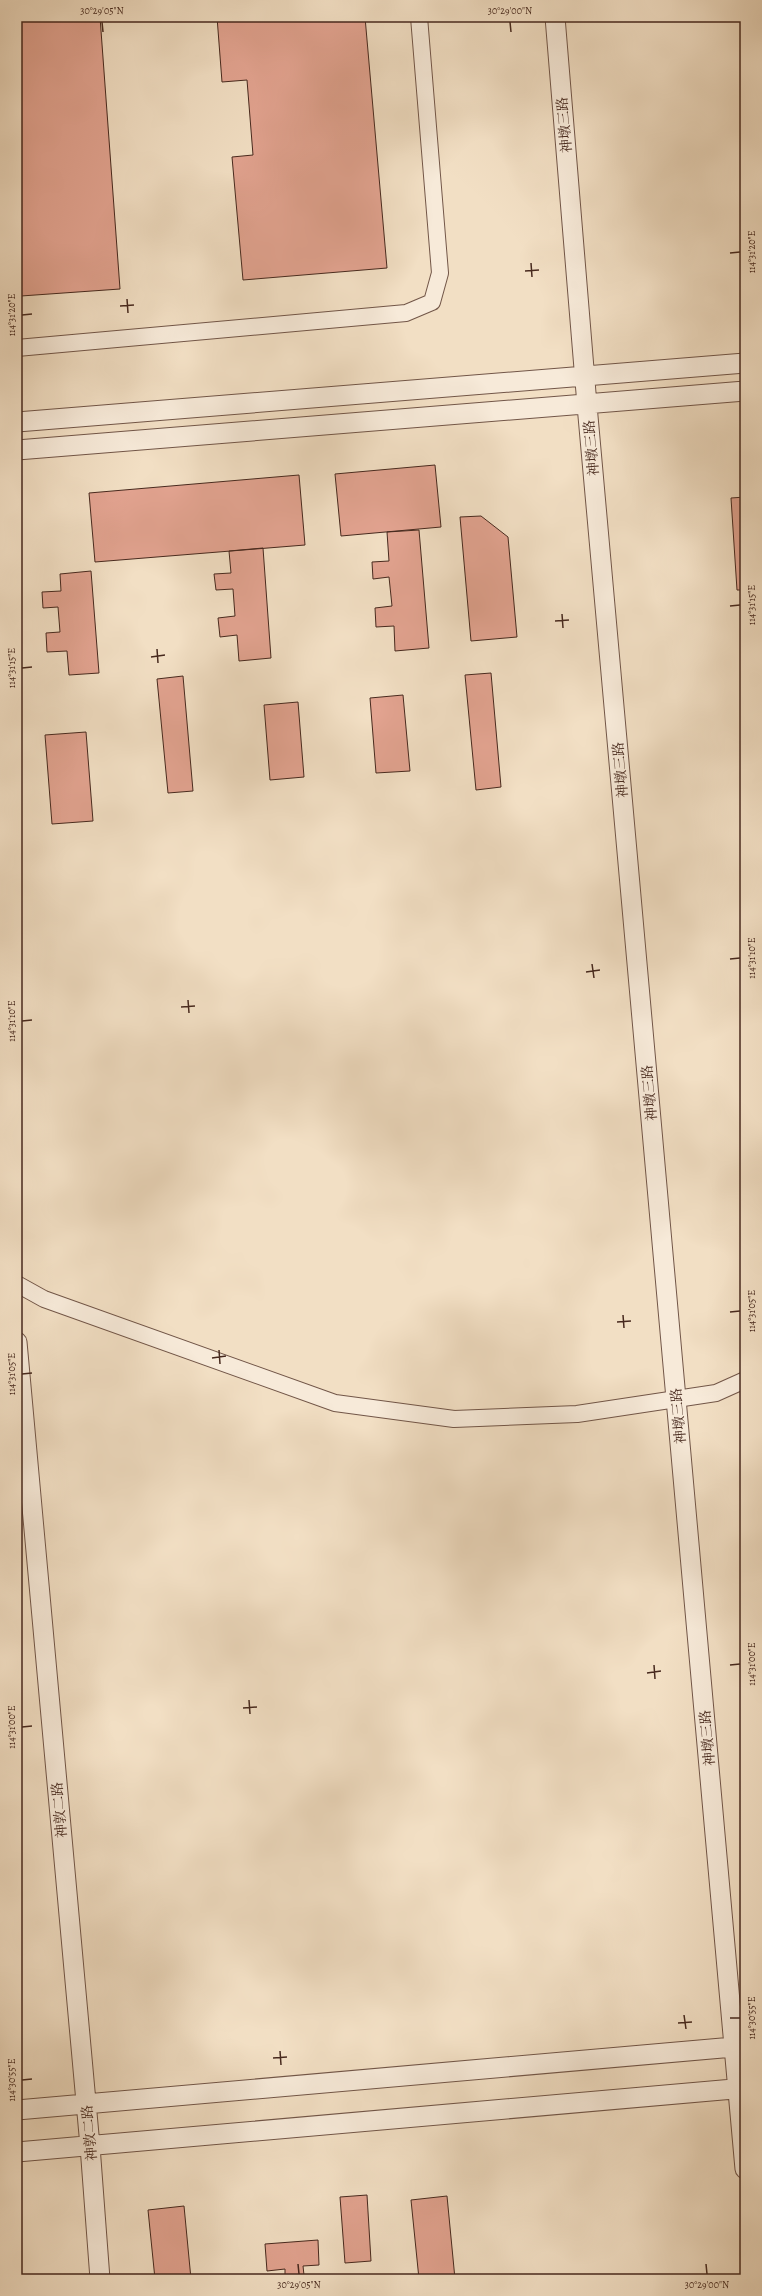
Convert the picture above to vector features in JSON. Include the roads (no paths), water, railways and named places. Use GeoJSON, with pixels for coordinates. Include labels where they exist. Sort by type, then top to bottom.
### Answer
{"type":"FeatureCollection","features":[{"type":"Feature","properties":{"kind":"street"},"geometry":{"type":"LineString","coordinates":[[17,348],[406,313],[432,302],[440,273],[419,17]]}},
{"type":"Feature","properties":{"kind":"street","name":"神墩三路"},"geometry":{"type":"LineString","coordinates":[[555,17],[587,405],[676,1399],[740,2046],[745,2169]]}},
{"type":"Feature","properties":{"kind":"street"},"geometry":{"type":"LineString","coordinates":[[17,422],[585,378],[745,363]]}},
{"type":"Feature","properties":{"kind":"street"},"geometry":{"type":"LineString","coordinates":[[17,450],[745,391]]}},
{"type":"Feature","properties":{"kind":"street"},"geometry":{"type":"LineString","coordinates":[[17,1284],[44,1299],[335,1403],[454,1419],[577,1414],[716,1393],[745,1380]]}},
{"type":"Feature","properties":{"kind":"street","name":"神敦二路"},"geometry":{"type":"LineString","coordinates":[[17,1342],[90,2146],[100,2279]]}},
{"type":"Feature","properties":{"kind":"street"},"geometry":{"type":"LineString","coordinates":[[17,2110],[740,2046]]}},
{"type":"Feature","properties":{"kind":"street"},"geometry":{"type":"LineString","coordinates":[[17,2152],[742,2088]]}}]}
